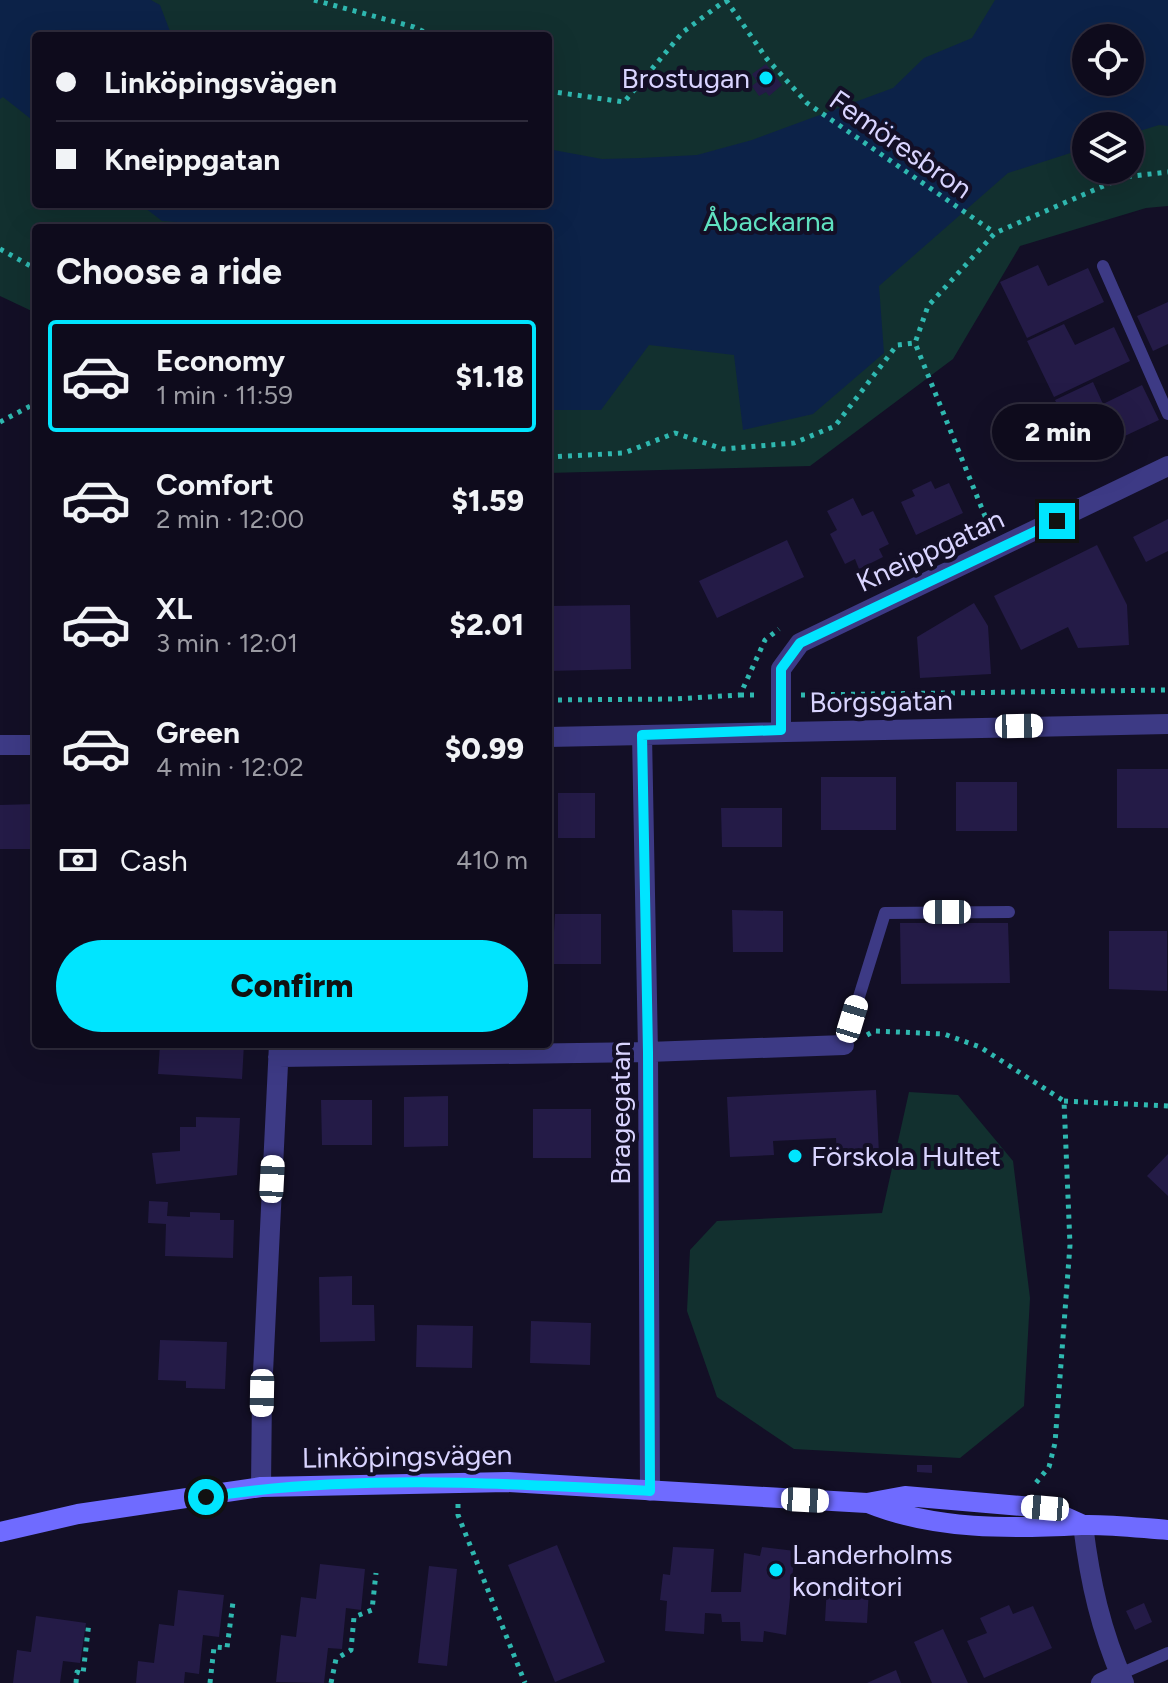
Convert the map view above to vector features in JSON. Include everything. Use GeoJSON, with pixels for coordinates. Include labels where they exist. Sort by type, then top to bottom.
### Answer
{"type":"FeatureCollection","features":[{"type":"Feature","properties":{"kind":"street","name":"Kneippgatan"},"geometry":{"type":"LineString","coordinates":[[781,730],[781,669],[800,643],[1168,466]]}},
{"type":"Feature","properties":{"kind":"street","name":"Borgsgatan"},"geometry":{"type":"LineString","coordinates":[[552,737],[1168,724]]}},
{"type":"Feature","properties":{"kind":"street","name":"Bragegatan"},"geometry":{"type":"LineString","coordinates":[[642,735],[648,1052],[650,1491]]}},
{"type":"Feature","properties":{"kind":"street"},"geometry":{"type":"LineString","coordinates":[[0,745],[32,745]]}},
{"type":"Feature","properties":{"kind":"street"},"geometry":{"type":"LineString","coordinates":[[261,1487],[262,1393],[279,1050],[648,1052],[844,1045]]}},
{"type":"Feature","properties":{"kind":"street","name":"Linköpingsvägen"},"geometry":{"type":"LineString","coordinates":[[0,1532],[78,1514],[261,1487],[508,1482],[867,1503],[903,1518],[1043,1529],[1083,1525],[1168,1530]]}},
{"type":"Feature","properties":{"kind":"street"},"geometry":{"type":"LineString","coordinates":[[1083,1525],[1091,1588],[1102,1632],[1122,1679],[1101,1683]]}},
{"type":"Feature","properties":{"kind":"lane"},"geometry":{"type":"LineString","coordinates":[[1103,266],[1168,414]]}},
{"type":"Feature","properties":{"kind":"lane"},"geometry":{"type":"LineString","coordinates":[[844,1045],[885,913],[1009,912]]}},
{"type":"Feature","properties":{"kind":"lane"},"geometry":{"type":"LineString","coordinates":[[1122,1679],[1168,1653]]}},
{"type":"Feature","properties":{"kind":"path"},"geometry":{"type":"LineString","coordinates":[[314,0],[425,32]]}},
{"type":"Feature","properties":{"kind":"path"},"geometry":{"type":"LineString","coordinates":[[552,92],[624,102],[683,32],[726,0]]}},
{"type":"Feature","properties":{"kind":"path","name":"Femöresbron"},"geometry":{"type":"LineString","coordinates":[[726,0],[767,59],[807,103],[995,233]]}},
{"type":"Feature","properties":{"kind":"path"},"geometry":{"type":"LineString","coordinates":[[1001,548],[988,525],[915,343],[928,306],[995,233],[1124,177],[1168,172]]}},
{"type":"Feature","properties":{"kind":"path"},"geometry":{"type":"LineString","coordinates":[[0,249],[32,267]]}},
{"type":"Feature","properties":{"kind":"path"},"geometry":{"type":"LineString","coordinates":[[552,457],[624,453],[675,433],[723,449],[794,443],[835,426],[897,345],[915,343]]}},
{"type":"Feature","properties":{"kind":"path"},"geometry":{"type":"LineString","coordinates":[[0,422],[32,405]]}},
{"type":"Feature","properties":{"kind":"path"},"geometry":{"type":"LineString","coordinates":[[740,695],[1168,690]]}},
{"type":"Feature","properties":{"kind":"path"},"geometry":{"type":"LineString","coordinates":[[844,1045],[874,1031],[944,1034],[980,1047],[1064,1101],[1168,1106]]}},
{"type":"Feature","properties":{"kind":"path"},"geometry":{"type":"LineString","coordinates":[[1025,1492],[1049,1467],[1055,1443],[1070,1245],[1064,1101]]}},
{"type":"Feature","properties":{"kind":"path"},"geometry":{"type":"LineString","coordinates":[[456,1483],[458,1515],[525,1683]]}},
{"type":"Feature","properties":{"kind":"path"},"geometry":{"type":"LineString","coordinates":[[331,1683],[336,1659],[351,1650],[354,1617],[372,1610],[376,1573]]}},
{"type":"Feature","properties":{"kind":"path"},"geometry":{"type":"LineString","coordinates":[[210,1683],[214,1647],[227,1648],[233,1602]]}},
{"type":"Feature","properties":{"kind":"path"},"geometry":{"type":"LineString","coordinates":[[76,1683],[77,1672],[83,1674],[89,1622]]}},
{"type":"Feature","properties":{"kind":"green space","name":"Åbackarna"},"geometry":{"type":"Polygon","coordinates":[[[0,0],[1168,0],[1168,206],[1146,208],[1020,246],[953,359],[810,466],[552,473],[552,224],[32,224],[32,311],[0,296],[0,0]]]}},
{"type":"Feature","properties":{"kind":"green space"},"geometry":{"type":"Polygon","coordinates":[[[909,1092],[958,1095],[1013,1161],[1030,1298],[1024,1406],[960,1458],[794,1449],[717,1397],[687,1311],[690,1250],[717,1221],[882,1213],[909,1092]]]}},
{"type":"Feature","properties":{"kind":"water"},"geometry":{"type":"Polygon","coordinates":[[[0,0],[151,0],[160,5],[170,32],[32,32],[32,120],[3,97],[0,99],[0,0]]]}},
{"type":"Feature","properties":{"kind":"water"},"geometry":{"type":"Polygon","coordinates":[[[995,0],[1168,0],[1168,126],[1144,130],[1144,112],[1072,112],[1072,152],[1008,173],[879,286],[884,353],[813,414],[743,430],[734,355],[649,345],[601,410],[552,410],[552,224],[205,224],[162,221],[145,208],[552,208],[552,150],[602,159],[697,155],[752,140],[893,88],[924,58],[972,38],[995,0]]]}},
{"type":"Feature","properties":{"kind":"building","name":"Brostugan"},"geometry":{"type":"Polygon","coordinates":[[[766,64],[782,85],[769,96],[766,92],[759,96],[752,86],[757,82],[752,74],[766,64]]]}},
{"type":"Feature","properties":{"kind":"building"},"geometry":{"type":"Polygon","coordinates":[[[1038,265],[1048,286],[1088,268],[1104,302],[1027,338],[1000,282],[1038,265]]]}},
{"type":"Feature","properties":{"kind":"building"},"geometry":{"type":"Polygon","coordinates":[[[1168,302],[1168,344],[1153,351],[1137,316],[1168,302]]]}},
{"type":"Feature","properties":{"kind":"building"},"geometry":{"type":"Polygon","coordinates":[[[1064,324],[1075,345],[1114,327],[1130,361],[1054,397],[1027,341],[1064,324]]]}},
{"type":"Feature","properties":{"kind":"building"},"geometry":{"type":"Polygon","coordinates":[[[1093,382],[1103,404],[1142,385],[1159,420],[1082,456],[1055,400],[1093,382]]]}},
{"type":"Feature","properties":{"kind":"building"},"geometry":{"type":"Polygon","coordinates":[[[931,481],[935,489],[949,483],[963,513],[916,535],[901,502],[915,496],[912,490],[931,481]]]}},
{"type":"Feature","properties":{"kind":"building"},"geometry":{"type":"Polygon","coordinates":[[[853,498],[862,516],[873,511],[889,544],[879,549],[883,557],[859,569],[855,559],[845,564],[830,534],[837,530],[827,511],[853,498]]]}},
{"type":"Feature","properties":{"kind":"building"},"geometry":{"type":"Polygon","coordinates":[[[1168,519],[1168,551],[1146,562],[1133,537],[1168,519]]]}},
{"type":"Feature","properties":{"kind":"building"},"geometry":{"type":"Polygon","coordinates":[[[787,540],[804,577],[717,618],[699,581],[787,540]]]}},
{"type":"Feature","properties":{"kind":"building"},"geometry":{"type":"Polygon","coordinates":[[[1097,545],[1127,605],[1129,645],[1078,648],[1068,627],[1021,650],[994,596],[1097,545]]]}},
{"type":"Feature","properties":{"kind":"building"},"geometry":{"type":"Polygon","coordinates":[[[974,603],[988,626],[991,674],[920,678],[917,637],[974,603]]]}},
{"type":"Feature","properties":{"kind":"building"},"geometry":{"type":"Polygon","coordinates":[[[630,605],[631,669],[552,671],[552,606],[630,605]]]}},
{"type":"Feature","properties":{"kind":"building"},"geometry":{"type":"Polygon","coordinates":[[[1117,769],[1168,769],[1168,828],[1117,828],[1117,769]]]}},
{"type":"Feature","properties":{"kind":"building"},"geometry":{"type":"Polygon","coordinates":[[[821,777],[896,777],[896,830],[821,830],[821,777]]]}},
{"type":"Feature","properties":{"kind":"building"},"geometry":{"type":"Polygon","coordinates":[[[956,782],[1017,782],[1017,831],[956,831],[956,782]]]}},
{"type":"Feature","properties":{"kind":"building"},"geometry":{"type":"Polygon","coordinates":[[[558,793],[595,793],[595,838],[558,838],[558,793]]]}},
{"type":"Feature","properties":{"kind":"building"},"geometry":{"type":"Polygon","coordinates":[[[32,804],[32,849],[0,849],[0,805],[32,804]]]}},
{"type":"Feature","properties":{"kind":"building"},"geometry":{"type":"Polygon","coordinates":[[[721,808],[782,808],[782,847],[722,847],[721,808]]]}},
{"type":"Feature","properties":{"kind":"building"},"geometry":{"type":"Polygon","coordinates":[[[732,910],[783,911],[783,952],[733,952],[732,910]]]}},
{"type":"Feature","properties":{"kind":"building"},"geometry":{"type":"Polygon","coordinates":[[[555,914],[601,914],[601,964],[552,964],[555,914]]]}},
{"type":"Feature","properties":{"kind":"building"},"geometry":{"type":"Polygon","coordinates":[[[900,923],[1008,923],[1010,983],[901,984],[900,923]]]}},
{"type":"Feature","properties":{"kind":"building"},"geometry":{"type":"Polygon","coordinates":[[[1109,931],[1167,931],[1167,991],[1109,989],[1109,931]]]}},
{"type":"Feature","properties":{"kind":"building"},"geometry":{"type":"Polygon","coordinates":[[[160,1048],[244,1048],[242,1079],[158,1074],[160,1048]]]}},
{"type":"Feature","properties":{"kind":"building"},"geometry":{"type":"Polygon","coordinates":[[[876,1090],[879,1154],[837,1156],[836,1138],[773,1141],[774,1155],[730,1157],[727,1097],[876,1090]]]}},
{"type":"Feature","properties":{"kind":"building"},"geometry":{"type":"Polygon","coordinates":[[[448,1096],[448,1146],[404,1147],[404,1097],[448,1096]]]}},
{"type":"Feature","properties":{"kind":"building"},"geometry":{"type":"Polygon","coordinates":[[[321,1100],[372,1100],[372,1145],[322,1145],[321,1100]]]}},
{"type":"Feature","properties":{"kind":"building"},"geometry":{"type":"Polygon","coordinates":[[[533,1109],[591,1109],[591,1158],[533,1158],[533,1109]]]}},
{"type":"Feature","properties":{"kind":"building"},"geometry":{"type":"Polygon","coordinates":[[[196,1117],[240,1118],[237,1175],[156,1184],[152,1153],[180,1151],[180,1127],[196,1127],[196,1117]]]}},
{"type":"Feature","properties":{"kind":"building"},"geometry":{"type":"Polygon","coordinates":[[[1168,1154],[1168,1196],[1147,1176],[1168,1154]]]}},
{"type":"Feature","properties":{"kind":"building"},"geometry":{"type":"Polygon","coordinates":[[[149,1201],[168,1202],[167,1216],[190,1217],[190,1212],[220,1213],[220,1220],[234,1220],[233,1258],[165,1256],[166,1224],[148,1223],[149,1201]]]}},
{"type":"Feature","properties":{"kind":"building"},"geometry":{"type":"Polygon","coordinates":[[[352,1276],[352,1305],[374,1305],[375,1341],[320,1342],[319,1277],[352,1276]]]}},
{"type":"Feature","properties":{"kind":"building"},"geometry":{"type":"Polygon","coordinates":[[[531,1321],[591,1323],[590,1365],[530,1363],[531,1321]]]}},
{"type":"Feature","properties":{"kind":"building"},"geometry":{"type":"Polygon","coordinates":[[[417,1325],[473,1326],[472,1368],[416,1367],[417,1325]]]}},
{"type":"Feature","properties":{"kind":"building"},"geometry":{"type":"Polygon","coordinates":[[[160,1340],[227,1342],[225,1389],[186,1388],[186,1381],[158,1380],[160,1340]]]}},
{"type":"Feature","properties":{"kind":"building"},"geometry":{"type":"Polygon","coordinates":[[[917,1465],[932,1465],[932,1473],[917,1472],[917,1465]]]}},
{"type":"Feature","properties":{"kind":"building"},"geometry":{"type":"Polygon","coordinates":[[[557,1545],[605,1662],[555,1682],[508,1565],[557,1545]]]}},
{"type":"Feature","properties":{"kind":"building"},"geometry":{"type":"Polygon","coordinates":[[[673,1547],[714,1549],[711,1592],[741,1592],[744,1553],[760,1556],[762,1547],[795,1551],[786,1635],[764,1631],[763,1642],[741,1641],[740,1622],[722,1622],[721,1614],[705,1613],[704,1634],[665,1631],[667,1601],[660,1600],[663,1574],[670,1575],[673,1547]]]}},
{"type":"Feature","properties":{"kind":"building"},"geometry":{"type":"Polygon","coordinates":[[[320,1564],[365,1569],[361,1610],[346,1608],[342,1649],[328,1648],[324,1683],[276,1682],[281,1635],[296,1637],[301,1597],[316,1599],[320,1564]]]}},
{"type":"Feature","properties":{"kind":"building"},"geometry":{"type":"Polygon","coordinates":[[[429,1566],[457,1569],[447,1666],[418,1663],[429,1566]]]}},
{"type":"Feature","properties":{"kind":"building"},"geometry":{"type":"Polygon","coordinates":[[[827,1586],[869,1589],[867,1623],[825,1621],[827,1586]]]}},
{"type":"Feature","properties":{"kind":"building"},"geometry":{"type":"Polygon","coordinates":[[[178,1590],[224,1595],[219,1637],[203,1635],[199,1674],[185,1672],[184,1683],[136,1683],[138,1661],[154,1663],[159,1624],[174,1626],[178,1590]]]}},
{"type":"Feature","properties":{"kind":"building"},"geometry":{"type":"Polygon","coordinates":[[[1144,1603],[1152,1622],[1135,1630],[1126,1611],[1144,1603]]]}},
{"type":"Feature","properties":{"kind":"building"},"geometry":{"type":"Polygon","coordinates":[[[1009,1605],[1013,1614],[1033,1606],[1052,1648],[984,1678],[967,1641],[987,1633],[980,1618],[1009,1605]]]}},
{"type":"Feature","properties":{"kind":"building"},"geometry":{"type":"Polygon","coordinates":[[[36,1616],[86,1623],[80,1663],[63,1661],[60,1683],[13,1683],[17,1650],[31,1652],[36,1616]]]}},
{"type":"Feature","properties":{"kind":"building"},"geometry":{"type":"Polygon","coordinates":[[[943,1629],[968,1683],[932,1683],[914,1642],[943,1629]]]}},
{"type":"Feature","properties":{"kind":"building"},"geometry":{"type":"Polygon","coordinates":[[[896,1670],[901,1683],[867,1683],[896,1670]]]}},
{"type":"Feature","properties":{"kind":"place","name":"Brostugan"},"geometry":{"type":"Point","coordinates":[766,78]}},
{"type":"Feature","properties":{"kind":"place","name":"Förskola Hultet"},"geometry":{"type":"Point","coordinates":[795,1156]}},
{"type":"Feature","properties":{"kind":"place","name":"Landerholms konditori"},"geometry":{"type":"Point","coordinates":[776,1570]}},
{"type":"Feature","properties":{"kind":"route"},"geometry":{"type":"LineString","coordinates":[[206,1497],[261,1487],[508,1482],[650,1491],[648,1052],[642,735],[781,730],[781,669],[800,643],[1057,521]]}}]}
